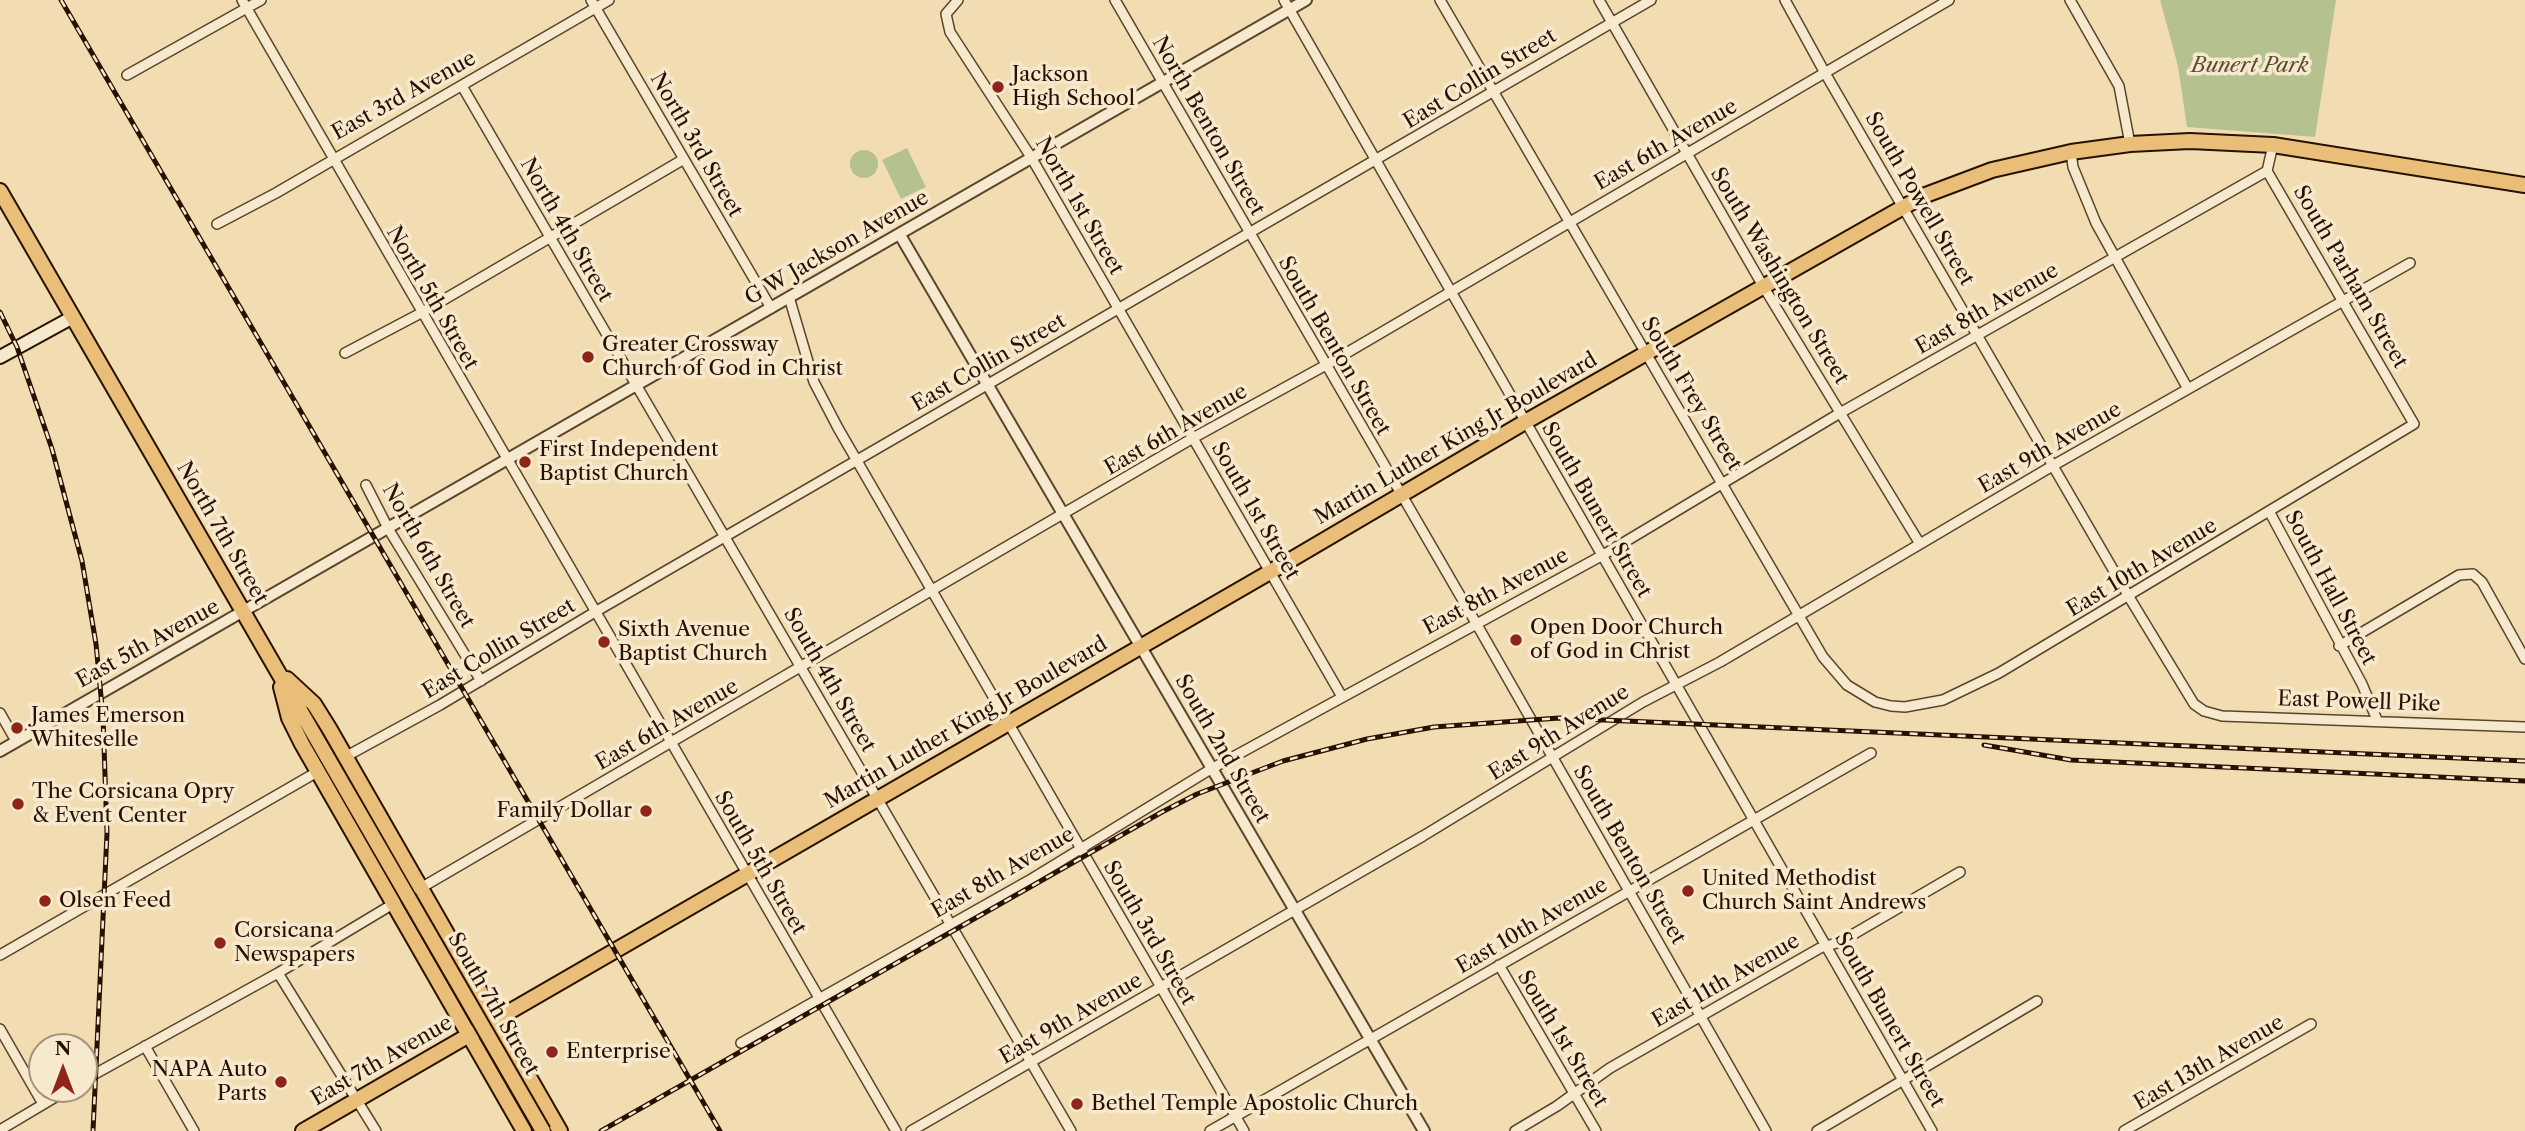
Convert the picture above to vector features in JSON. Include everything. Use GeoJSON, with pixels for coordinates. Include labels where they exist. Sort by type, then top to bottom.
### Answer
{"type":"FeatureCollection","features":[{"type":"Feature","properties":{"kind":"main road","name":"Martin Luther King Jr Boulevard"},"geometry":{"type":"LineString","coordinates":[[482,1028],[1401,496],[1644,352],[1902,205],[1992,170],[2071,152],[2130,144],[2212,141],[2273,145],[2525,185]]}},
{"type":"Feature","properties":{"kind":"main road","name":"North 7th Street"},"geometry":{"type":"LineString","coordinates":[[0,191],[276,669],[414,893]]}},
{"type":"Feature","properties":{"kind":"main road"},"geometry":{"type":"LineString","coordinates":[[0,357],[73,317]]}},
{"type":"Feature","properties":{"kind":"main road"},"geometry":{"type":"LineString","coordinates":[[276,669],[314,705],[345,757],[482,1028],[524,1131]]}},
{"type":"Feature","properties":{"kind":"main road"},"geometry":{"type":"LineString","coordinates":[[276,669],[289,718],[393,904],[560,1131]]}},
{"type":"Feature","properties":{"kind":"main road","name":"South 7th Street"},"geometry":{"type":"LineString","coordinates":[[414,893],[543,1131]]}},
{"type":"Feature","properties":{"kind":"main road","name":"East 7th Avenue"},"geometry":{"type":"LineString","coordinates":[[303,1131],[482,1028]]}},
{"type":"Feature","properties":{"kind":"street","name":"North 5th Street"},"geometry":{"type":"LineString","coordinates":[[242,0],[331,159],[595,612]]}},
{"type":"Feature","properties":{"kind":"street"},"geometry":{"type":"LineString","coordinates":[[127,75],[261,0]]}},
{"type":"Feature","properties":{"kind":"street","name":"East 3rd Avenue"},"geometry":{"type":"LineString","coordinates":[[217,224],[462,86],[593,4],[609,0]]}},
{"type":"Feature","properties":{"kind":"street","name":"North 1st Street"},"geometry":{"type":"LineString","coordinates":[[958,0],[946,14],[950,32],[1031,157],[1117,309]]}},
{"type":"Feature","properties":{"kind":"street","name":"North Benton Street"},"geometry":{"type":"LineString","coordinates":[[1115,0],[1249,233]]}},
{"type":"Feature","properties":{"kind":"street","name":"G W Jackson Avenue"},"geometry":{"type":"LineString","coordinates":[[389,530],[1163,83],[1287,5],[1306,0]]}},
{"type":"Feature","properties":{"kind":"street","name":"South Frey Street"},"geometry":{"type":"LineString","coordinates":[[1440,0],[1832,669],[1847,684],[1875,702]]}},
{"type":"Feature","properties":{"kind":"street","name":"South Washington Street"},"geometry":{"type":"LineString","coordinates":[[1599,0],[1763,286],[1920,544]]}},
{"type":"Feature","properties":{"kind":"street","name":"East Collin Street"},"geometry":{"type":"LineString","coordinates":[[345,757],[481,681],[595,612],[1651,0]]}},
{"type":"Feature","properties":{"kind":"street","name":"South Powell Street"},"geometry":{"type":"LineString","coordinates":[[1786,0],[1825,73],[2194,705]]}},
{"type":"Feature","properties":{"kind":"street","name":"East 6th Avenue"},"geometry":{"type":"LineString","coordinates":[[414,893],[1949,0]]}},
{"type":"Feature","properties":{"kind":"street"},"geometry":{"type":"LineString","coordinates":[[2070,0],[2119,86],[2130,144]]}},
{"type":"Feature","properties":{"kind":"street","name":"North 3rd Street"},"geometry":{"type":"LineString","coordinates":[[593,4],[771,307]]}},
{"type":"Feature","properties":{"kind":"street","name":"South Bunert Street"},"geometry":{"type":"LineString","coordinates":[[1287,5],[1377,161],[1448,292],[1678,684],[1932,1131]]}},
{"type":"Feature","properties":{"kind":"street","name":"North 4th Street"},"geometry":{"type":"LineString","coordinates":[[462,86],[726,536]]}},
{"type":"Feature","properties":{"kind":"street","name":"South Parham Street"},"geometry":{"type":"LineString","coordinates":[[2273,145],[2267,171],[2414,424]]}},
{"type":"Feature","properties":{"kind":"street"},"geometry":{"type":"LineString","coordinates":[[2071,152],[2080,187],[2113,258],[2188,389]]}},
{"type":"Feature","properties":{"kind":"street"},"geometry":{"type":"LineString","coordinates":[[345,353],[421,313],[684,159]]}},
{"type":"Feature","properties":{"kind":"street","name":"East 8th Avenue"},"geometry":{"type":"LineString","coordinates":[[741,1043],[950,925],[1211,769],[1341,695],[1603,555],[1840,413],[2267,171]]}},
{"type":"Feature","properties":{"kind":"street","name":"South Benton Street"},"geometry":{"type":"LineString","coordinates":[[1249,233],[1630,890],[1766,1131]]}},
{"type":"Feature","properties":{"kind":"street","name":"South 2nd Street"},"geometry":{"type":"LineString","coordinates":[[900,235],[1424,1131]]}},
{"type":"Feature","properties":{"kind":"street","name":"East 9th Avenue"},"geometry":{"type":"LineString","coordinates":[[912,1131],[1553,758],[1643,702],[1800,616],[2054,465],[2410,263]]}},
{"type":"Feature","properties":{"kind":"street"},"geometry":{"type":"LineString","coordinates":[[789,297],[814,382],[857,461]]}},
{"type":"Feature","properties":{"kind":"street","name":"South 1st Street"},"geometry":{"type":"LineString","coordinates":[[1117,309],[1341,695]]}},
{"type":"Feature","properties":{"kind":"street","name":"East 10th Avenue"},"geometry":{"type":"LineString","coordinates":[[1875,702],[1906,707],[1925,705],[1964,691],[2129,597],[2414,424]]}},
{"type":"Feature","properties":{"kind":"street","name":"South 3rd Street"},"geometry":{"type":"LineString","coordinates":[[857,461],[1244,1131]]}},
{"type":"Feature","properties":{"kind":"street","name":"North 6th Street"},"geometry":{"type":"LineString","coordinates":[[366,485],[389,530],[481,681]]}},
{"type":"Feature","properties":{"kind":"street","name":"South Hall Street"},"geometry":{"type":"LineString","coordinates":[[2269,511],[2339,646],[2362,684],[2377,720]]}},
{"type":"Feature","properties":{"kind":"street","name":"East 5th Avenue"},"geometry":{"type":"LineString","coordinates":[[0,751],[389,530]]}},
{"type":"Feature","properties":{"kind":"street","name":"South 4th Street"},"geometry":{"type":"LineString","coordinates":[[726,536],[1071,1131]]}},
{"type":"Feature","properties":{"kind":"street"},"geometry":{"type":"LineString","coordinates":[[2339,646],[2459,575],[2473,574],[2482,582],[2525,659]]}},
{"type":"Feature","properties":{"kind":"street","name":"South 5th Street"},"geometry":{"type":"LineString","coordinates":[[595,612],[896,1131]]}},
{"type":"Feature","properties":{"kind":"street","name":"East Powell Pike"},"geometry":{"type":"LineString","coordinates":[[2194,705],[2204,712],[2222,716],[2525,727]]}},
{"type":"Feature","properties":{"kind":"street"},"geometry":{"type":"LineString","coordinates":[[0,713],[16,741]]}},
{"type":"Feature","properties":{"kind":"street","name":"East 10th Avenue"},"geometry":{"type":"LineString","coordinates":[[1210,1131],[1871,753]]}},
{"type":"Feature","properties":{"kind":"street"},"geometry":{"type":"LineString","coordinates":[[0,955],[317,772]]}},
{"type":"Feature","properties":{"kind":"street","name":"East 11th Avenue"},"geometry":{"type":"LineString","coordinates":[[1515,1131],[1610,1068],[1826,946],[1840,942],[1960,872]]}},
{"type":"Feature","properties":{"kind":"street"},"geometry":{"type":"LineString","coordinates":[[98,1072],[278,973],[393,904]]}},
{"type":"Feature","properties":{"kind":"street","name":"South 1st Street"},"geometry":{"type":"LineString","coordinates":[[1499,965],[1596,1131]]}},
{"type":"Feature","properties":{"kind":"street"},"geometry":{"type":"LineString","coordinates":[[278,973],[376,1131]]}},
{"type":"Feature","properties":{"kind":"street"},"geometry":{"type":"LineString","coordinates":[[1817,1131],[2037,1001]]}},
{"type":"Feature","properties":{"kind":"street","name":"East 13th Avenue"},"geometry":{"type":"LineString","coordinates":[[2124,1131],[2311,1024]]}},
{"type":"Feature","properties":{"kind":"street"},"geometry":{"type":"LineString","coordinates":[[0,1028],[43,1104],[0,1130]]}},
{"type":"Feature","properties":{"kind":"street"},"geometry":{"type":"LineString","coordinates":[[145,1046],[194,1131]]}},
{"type":"Feature","properties":{"kind":"green space","name":"Bunert Park"},"geometry":{"type":"Polygon","coordinates":[[[2160,0],[2336,0],[2315,137],[2187,127],[2178,66],[2160,0]]]}},
{"type":"Feature","properties":{"kind":"green space"},"geometry":{"type":"Polygon","coordinates":[[[907,148],[926,187],[901,199],[882,160],[907,148]]]}},
{"type":"Feature","properties":{"kind":"green space"},"geometry":{"type":"Polygon","coordinates":[[[864,150],[874,154],[878,164],[874,174],[864,178],[854,174],[850,164],[854,154],[864,150]]]}},
{"type":"Feature","properties":{"kind":"railway"},"geometry":{"type":"LineString","coordinates":[[61,0],[720,1131]]}},
{"type":"Feature","properties":{"kind":"railway"},"geometry":{"type":"LineString","coordinates":[[0,312],[17,347],[52,449],[82,561],[96,644],[103,717],[107,833],[93,1131]]}},
{"type":"Feature","properties":{"kind":"railway"},"geometry":{"type":"LineString","coordinates":[[601,1131],[1197,794],[1283,761],[1367,739],[1434,727],[1559,718],[2525,761]]}},
{"type":"Feature","properties":{"kind":"railway"},"geometry":{"type":"LineString","coordinates":[[1984,745],[2071,760],[2525,781]]}},
{"type":"Feature","properties":{"kind":"place","name":"Jackson High School"},"geometry":{"type":"Point","coordinates":[998,87]}},
{"type":"Feature","properties":{"kind":"place","name":"Greater Crossway Church of God in Christ"},"geometry":{"type":"Point","coordinates":[588,357]}},
{"type":"Feature","properties":{"kind":"place","name":"First Independent Baptist Church"},"geometry":{"type":"Point","coordinates":[525,462]}},
{"type":"Feature","properties":{"kind":"place","name":"Open Door Church of God in Christ"},"geometry":{"type":"Point","coordinates":[1516,640]}},
{"type":"Feature","properties":{"kind":"place","name":"Sixth Avenue Baptist Church"},"geometry":{"type":"Point","coordinates":[604,642]}},
{"type":"Feature","properties":{"kind":"place","name":"James Emerson Whiteselle"},"geometry":{"type":"Point","coordinates":[17,728]}},
{"type":"Feature","properties":{"kind":"place","name":"The Corsicana Opry & Event Center"},"geometry":{"type":"Point","coordinates":[18,804]}},
{"type":"Feature","properties":{"kind":"place","name":"Family Dollar"},"geometry":{"type":"Point","coordinates":[646,811]}},
{"type":"Feature","properties":{"kind":"place","name":"United Methodist Church Saint Andrews"},"geometry":{"type":"Point","coordinates":[1688,891]}},
{"type":"Feature","properties":{"kind":"place","name":"Olsen Feed"},"geometry":{"type":"Point","coordinates":[45,901]}},
{"type":"Feature","properties":{"kind":"place","name":"Corsicana Newspapers"},"geometry":{"type":"Point","coordinates":[220,943]}},
{"type":"Feature","properties":{"kind":"place","name":"Enterprise"},"geometry":{"type":"Point","coordinates":[552,1052]}},
{"type":"Feature","properties":{"kind":"place","name":"NAPA Auto Parts"},"geometry":{"type":"Point","coordinates":[281,1082]}},
{"type":"Feature","properties":{"kind":"place","name":"Bethel Temple Apostolic Church"},"geometry":{"type":"Point","coordinates":[1077,1104]}}]}
